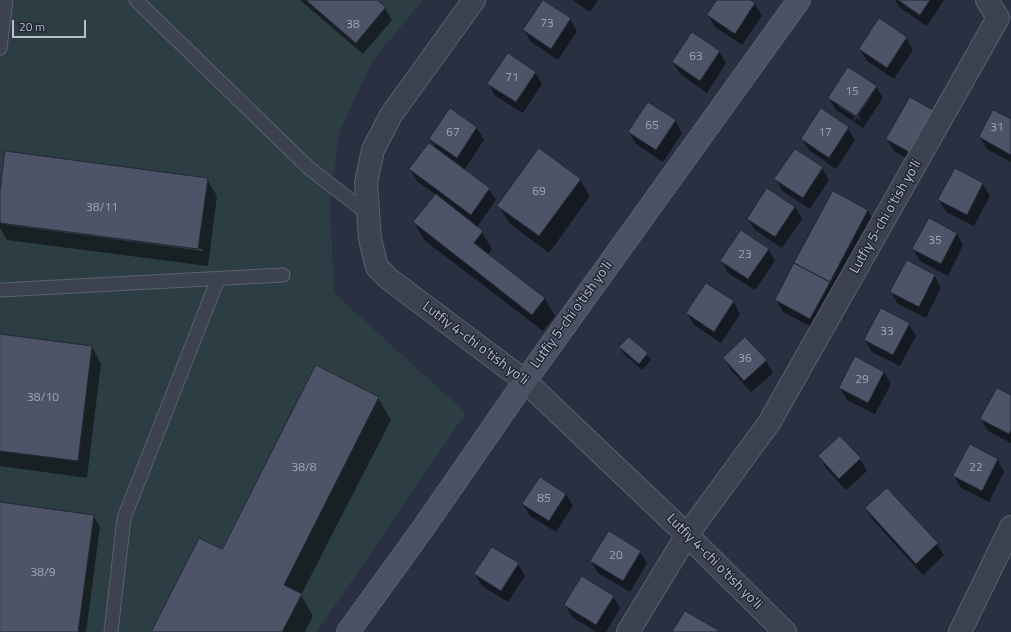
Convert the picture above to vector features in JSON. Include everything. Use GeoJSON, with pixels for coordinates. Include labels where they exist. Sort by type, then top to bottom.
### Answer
{"type":"FeatureCollection","features":[{"type":"Feature","properties":{"kind":"street","name":"Lutfiy 4-chi o'tish yo'li"},"geometry":{"type":"LineString","coordinates":[[474,0],[391,115],[373,150],[366,183],[370,239],[377,267],[389,280],[525,381],[687,535],[785,632]]}},
{"type":"Feature","properties":{"kind":"street","name":"Lutfiy 5-chi o'tish yo'li"},"geometry":{"type":"LineString","coordinates":[[348,632],[424,527],[525,381],[799,0]]}},
{"type":"Feature","properties":{"kind":"street","name":"Lutfiy 5-chi o'tish yo'li"},"geometry":{"type":"LineString","coordinates":[[628,632],[687,535],[769,423],[998,18],[987,0]]}},
{"type":"Feature","properties":{"kind":"street"},"geometry":{"type":"LineString","coordinates":[[960,632],[1011,527]]}},
{"type":"Feature","properties":{"kind":"lane"},"geometry":{"type":"LineString","coordinates":[[0,48],[6,0]]}},
{"type":"Feature","properties":{"kind":"lane"},"geometry":{"type":"LineString","coordinates":[[136,0],[310,168],[368,213]]}},
{"type":"Feature","properties":{"kind":"lane"},"geometry":{"type":"LineString","coordinates":[[0,290],[283,275]]}},
{"type":"Feature","properties":{"kind":"lane"},"geometry":{"type":"LineString","coordinates":[[111,632],[124,518],[218,279]]}},
{"type":"Feature","properties":{"kind":"shaded area"},"geometry":{"type":"Polygon","coordinates":[[[0,0],[423,0],[372,61],[339,133],[330,204],[334,293],[466,413],[317,632],[0,632],[0,0]]]}},
{"type":"Feature","properties":{"kind":"building"},"geometry":{"type":"Polygon","coordinates":[[[306,0],[377,0],[386,7],[356,43],[306,0]]]}},
{"type":"Feature","properties":{"kind":"building"},"geometry":{"type":"Polygon","coordinates":[[[543,0],[571,18],[551,49],[523,30],[543,0]]]}},
{"type":"Feature","properties":{"kind":"building"},"geometry":{"type":"Polygon","coordinates":[[[717,0],[750,0],[755,3],[735,34],[707,15],[717,0]]]}},
{"type":"Feature","properties":{"kind":"building"},"geometry":{"type":"Polygon","coordinates":[[[898,0],[930,0],[920,15],[898,0]]]}},
{"type":"Feature","properties":{"kind":"building"},"geometry":{"type":"Polygon","coordinates":[[[879,18],[907,37],[887,68],[859,49],[879,18]]]}},
{"type":"Feature","properties":{"kind":"building"},"geometry":{"type":"Polygon","coordinates":[[[692,32],[720,51],[700,81],[672,62],[692,32]]]}},
{"type":"Feature","properties":{"kind":"building"},"geometry":{"type":"Polygon","coordinates":[[[508,53],[536,72],[516,102],[487,84],[508,53]]]}},
{"type":"Feature","properties":{"kind":"building"},"geometry":{"type":"Polygon","coordinates":[[[848,67],[877,86],[856,116],[828,98],[848,67]]]}},
{"type":"Feature","properties":{"kind":"building"},"geometry":{"type":"Polygon","coordinates":[[[910,97],[938,113],[914,155],[886,139],[910,97]]]}},
{"type":"Feature","properties":{"kind":"building"},"geometry":{"type":"Polygon","coordinates":[[[648,102],[676,120],[656,150],[628,132],[648,102]]]}},
{"type":"Feature","properties":{"kind":"building"},"geometry":{"type":"Polygon","coordinates":[[[450,108],[477,127],[457,158],[429,139],[450,108]]]}},
{"type":"Feature","properties":{"kind":"building"},"geometry":{"type":"Polygon","coordinates":[[[821,108],[849,127],[829,158],[801,139],[821,108]]]}},
{"type":"Feature","properties":{"kind":"building"},"geometry":{"type":"Polygon","coordinates":[[[993,110],[1011,119],[1011,155],[979,137],[993,110]]]}},
{"type":"Feature","properties":{"kind":"building"},"geometry":{"type":"Polygon","coordinates":[[[429,143],[490,188],[471,215],[409,169],[429,143]]]}},
{"type":"Feature","properties":{"kind":"building"},"geometry":{"type":"Polygon","coordinates":[[[539,148],[581,179],[539,236],[497,206],[539,148]]]}},
{"type":"Feature","properties":{"kind":"building"},"geometry":{"type":"Polygon","coordinates":[[[795,149],[823,167],[803,198],[774,179],[795,149]]]}},
{"type":"Feature","properties":{"kind":"building"},"geometry":{"type":"Polygon","coordinates":[[[5,151],[208,178],[198,249],[0,223],[0,192],[5,151]]]}},
{"type":"Feature","properties":{"kind":"building"},"geometry":{"type":"Polygon","coordinates":[[[955,168],[983,183],[967,215],[938,200],[955,168]]]}},
{"type":"Feature","properties":{"kind":"building"},"geometry":{"type":"Polygon","coordinates":[[[767,188],[795,207],[775,237],[747,219],[767,188]]]}},
{"type":"Feature","properties":{"kind":"building"},"geometry":{"type":"Polygon","coordinates":[[[833,191],[868,210],[830,282],[794,263],[833,191]]]}},
{"type":"Feature","properties":{"kind":"building"},"geometry":{"type":"Polygon","coordinates":[[[436,194],[483,231],[474,243],[545,298],[532,315],[413,222],[436,194]]]}},
{"type":"Feature","properties":{"kind":"building"},"geometry":{"type":"Polygon","coordinates":[[[929,218],[957,233],[941,264],[912,249],[929,218]]]}},
{"type":"Feature","properties":{"kind":"building"},"geometry":{"type":"Polygon","coordinates":[[[741,230],[769,249],[748,279],[720,261],[741,230]]]}},
{"type":"Feature","properties":{"kind":"building"},"geometry":{"type":"Polygon","coordinates":[[[907,260],[935,275],[919,307],[890,292],[907,260]]]}},
{"type":"Feature","properties":{"kind":"building"},"geometry":{"type":"Polygon","coordinates":[[[794,263],[830,282],[810,319],[775,300],[794,263]]]}},
{"type":"Feature","properties":{"kind":"building"},"geometry":{"type":"Polygon","coordinates":[[[706,283],[734,301],[714,332],[686,313],[706,283]]]}},
{"type":"Feature","properties":{"kind":"building"},"geometry":{"type":"Polygon","coordinates":[[[881,308],[910,323],[893,355],[864,340],[881,308]]]}},
{"type":"Feature","properties":{"kind":"building"},"geometry":{"type":"Polygon","coordinates":[[[0,334],[92,346],[78,461],[0,451],[0,334]]]}},
{"type":"Feature","properties":{"kind":"building"},"geometry":{"type":"Polygon","coordinates":[[[629,337],[648,353],[639,364],[619,347],[629,337]]]}},
{"type":"Feature","properties":{"kind":"building"},"geometry":{"type":"Polygon","coordinates":[[[745,337],[767,360],[744,381],[723,358],[745,337]]]}},
{"type":"Feature","properties":{"kind":"building"},"geometry":{"type":"Polygon","coordinates":[[[855,356],[884,372],[868,403],[839,388],[855,356]]]}},
{"type":"Feature","properties":{"kind":"building"},"geometry":{"type":"Polygon","coordinates":[[[316,365],[379,397],[284,585],[302,594],[282,632],[151,632],[199,538],[222,549],[316,365]]]}},
{"type":"Feature","properties":{"kind":"building"},"geometry":{"type":"Polygon","coordinates":[[[997,388],[1011,395],[1011,430],[1009,434],[980,419],[997,388]]]}},
{"type":"Feature","properties":{"kind":"building"},"geometry":{"type":"Polygon","coordinates":[[[840,436],[861,458],[839,479],[818,456],[840,436]]]}},
{"type":"Feature","properties":{"kind":"building"},"geometry":{"type":"Polygon","coordinates":[[[970,444],[998,459],[982,491],[953,476],[970,444]]]}},
{"type":"Feature","properties":{"kind":"building"},"geometry":{"type":"Polygon","coordinates":[[[540,477],[566,494],[549,521],[522,504],[540,477]]]}},
{"type":"Feature","properties":{"kind":"building"},"geometry":{"type":"Polygon","coordinates":[[[887,488],[938,543],[916,564],[865,508],[887,488]]]}},
{"type":"Feature","properties":{"kind":"building"},"geometry":{"type":"Polygon","coordinates":[[[0,502],[94,515],[78,632],[0,632],[0,502]]]}},
{"type":"Feature","properties":{"kind":"building"},"geometry":{"type":"Polygon","coordinates":[[[609,531],[641,551],[623,581],[590,561],[609,531]]]}},
{"type":"Feature","properties":{"kind":"building"},"geometry":{"type":"Polygon","coordinates":[[[492,547],[519,563],[501,591],[474,574],[492,547]]]}},
{"type":"Feature","properties":{"kind":"building"},"geometry":{"type":"Polygon","coordinates":[[[582,576],[614,596],[596,625],[564,605],[582,576]]]}},
{"type":"Feature","properties":{"kind":"building"},"geometry":{"type":"Polygon","coordinates":[[[685,611],[718,630],[717,632],[672,632],[685,611]]]}}]}
